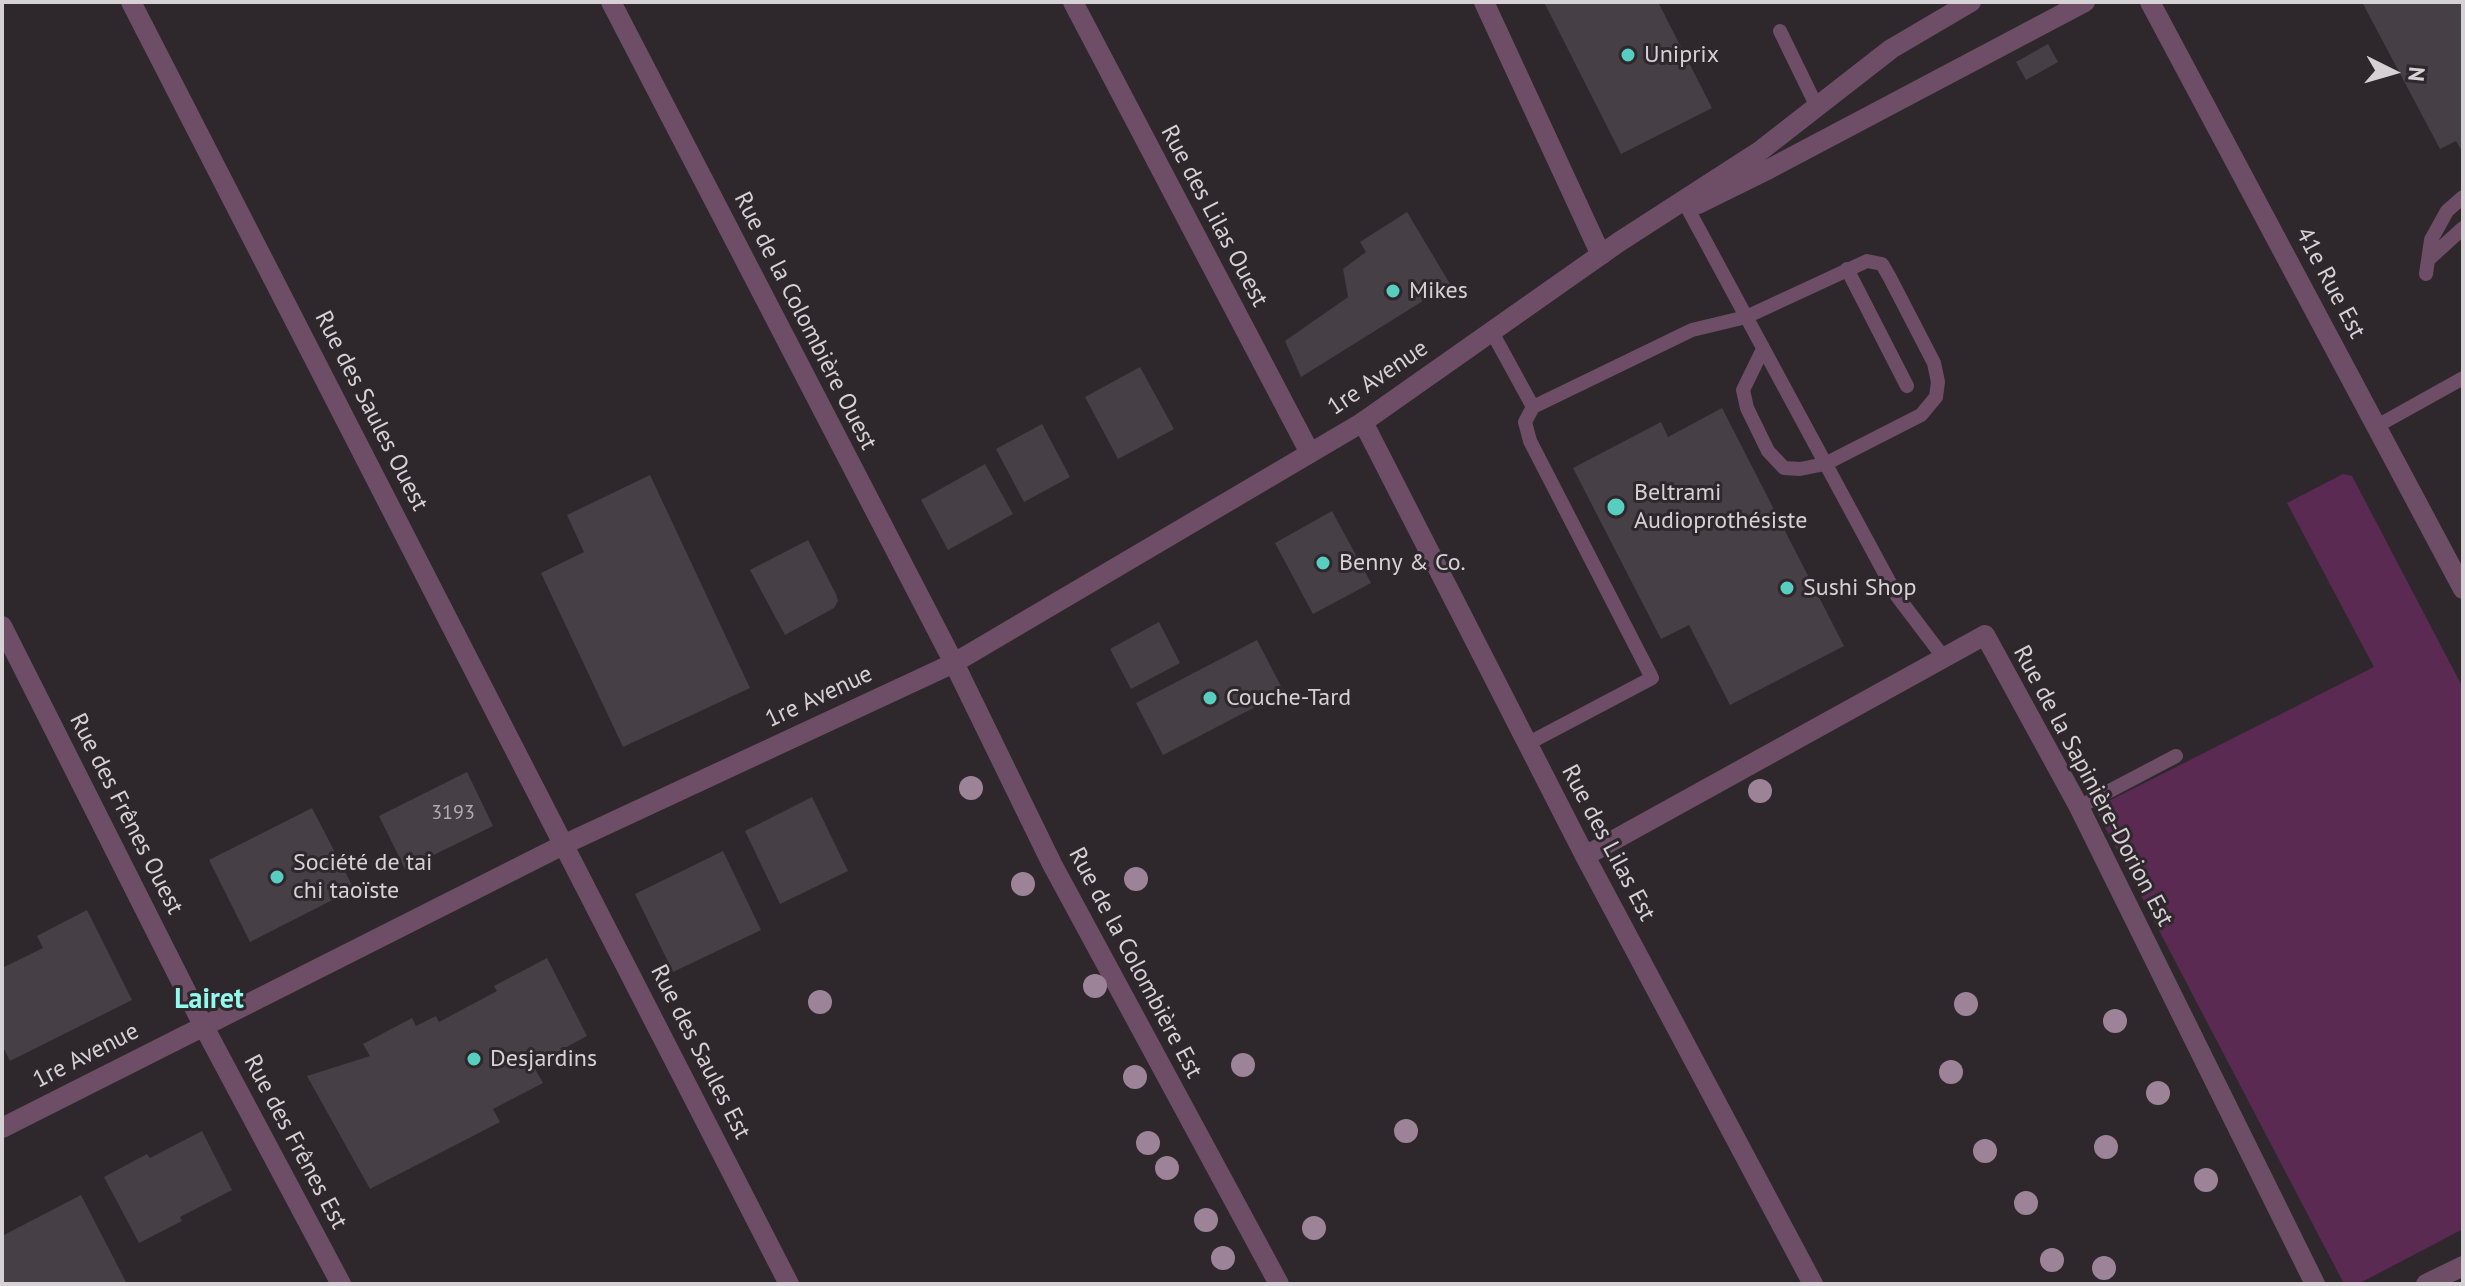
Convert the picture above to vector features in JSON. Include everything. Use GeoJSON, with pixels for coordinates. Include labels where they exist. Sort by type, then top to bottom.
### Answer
{"type":"FeatureCollection","features":[{"type":"Feature","properties":{"kind":"street","name":"Rue des Saules Ouest"},"geometry":{"type":"LineString","coordinates":[[131,2],[565,844]]}},
{"type":"Feature","properties":{"kind":"street","name":"Rue de la Colombière Ouest"},"geometry":{"type":"LineString","coordinates":[[611,2],[954,663]]}},
{"type":"Feature","properties":{"kind":"street","name":"Rue des Lilas Ouest"},"geometry":{"type":"LineString","coordinates":[[1073,2],[1310,453]]}},
{"type":"Feature","properties":{"kind":"street"},"geometry":{"type":"LineString","coordinates":[[1484,2],[1601,255]]}},
{"type":"Feature","properties":{"kind":"street","name":"1re Avenue"},"geometry":{"type":"LineString","coordinates":[[2,1128],[565,844],[954,663],[1363,422],[1619,242],[1760,151],[1891,49],[1971,2]]}},
{"type":"Feature","properties":{"kind":"street","name":"1re Avenue"},"geometry":{"type":"LineString","coordinates":[[1619,242],[1769,169],[2085,2]]}},
{"type":"Feature","properties":{"kind":"street","name":"41e Rue Est"},"geometry":{"type":"LineString","coordinates":[[2150,2],[2463,589]]}},
{"type":"Feature","properties":{"kind":"street","name":"Rue des Lilas Est"},"geometry":{"type":"LineString","coordinates":[[1363,422],[1585,856],[1813,1284]]}},
{"type":"Feature","properties":{"kind":"street","name":"Rue des Frênes Ouest"},"geometry":{"type":"LineString","coordinates":[[2,626],[203,1025]]}},
{"type":"Feature","properties":{"kind":"street","name":"Rue de la Sapinière-Dorion Est"},"geometry":{"type":"LineString","coordinates":[[1585,856],[1985,635],[2079,807],[2315,1284]]}},
{"type":"Feature","properties":{"kind":"street","name":"Rue de la Colombière Est"},"geometry":{"type":"LineString","coordinates":[[954,663],[1052,864],[1279,1284]]}},
{"type":"Feature","properties":{"kind":"street","name":"Rue des Saules Est"},"geometry":{"type":"LineString","coordinates":[[565,844],[789,1284]]}},
{"type":"Feature","properties":{"kind":"street","name":"Rue des Frênes Est"},"geometry":{"type":"LineString","coordinates":[[203,1025],[341,1284]]}},
{"type":"Feature","properties":{"kind":"street"},"geometry":{"type":"LineString","coordinates":[[2426,1284],[2463,1266]]}},
{"type":"Feature","properties":{"kind":"lane"},"geometry":{"type":"LineString","coordinates":[[1780,31],[1817,107]]}},
{"type":"Feature","properties":{"kind":"lane"},"geometry":{"type":"LineString","coordinates":[[2463,197],[2447,211],[2431,240],[2427,267],[2463,228]]}},
{"type":"Feature","properties":{"kind":"lane"},"geometry":{"type":"LineString","coordinates":[[1688,209],[1897,596],[1944,658]]}},
{"type":"Feature","properties":{"kind":"lane"},"geometry":{"type":"LineString","coordinates":[[1527,744],[1652,678],[1530,441],[1525,422],[1533,407],[1692,330],[1746,317],[1867,261],[1882,264],[1934,363],[1938,382],[1936,397],[1921,415],[1825,464],[1800,469],[1784,468],[1768,451],[1747,408],[1743,390],[1763,349]]}},
{"type":"Feature","properties":{"kind":"lane"},"geometry":{"type":"LineString","coordinates":[[1847,269],[1907,386]]}},
{"type":"Feature","properties":{"kind":"lane"},"geometry":{"type":"LineString","coordinates":[[1492,332],[1533,407]]}},
{"type":"Feature","properties":{"kind":"lane"},"geometry":{"type":"LineString","coordinates":[[2377,426],[2463,378]]}},
{"type":"Feature","properties":{"kind":"lane"},"geometry":{"type":"LineString","coordinates":[[2079,807],[2176,756]]}},
{"type":"Feature","properties":{"kind":"shaded area"},"geometry":{"type":"Polygon","coordinates":[[[2343,474],[2352,476],[2463,688],[2463,1229],[2358,1284],[2345,1284],[2342,1280],[2095,808],[2374,667],[2287,503],[2343,474]]]}},
{"type":"Feature","properties":{"kind":"building","name":"Uniprix"},"geometry":{"type":"Polygon","coordinates":[[[1544,2],[1658,2],[1712,108],[1621,154],[1544,2]]]}},
{"type":"Feature","properties":{"kind":"building"},"geometry":{"type":"Polygon","coordinates":[[[2362,2],[2463,2],[2463,153],[2456,141],[2440,149],[2362,2]]]}},
{"type":"Feature","properties":{"kind":"building"},"geometry":{"type":"Polygon","coordinates":[[[2048,44],[2058,62],[2026,80],[2016,62],[2048,44]]]}},
{"type":"Feature","properties":{"kind":"building","name":"Mikes"},"geometry":{"type":"Polygon","coordinates":[[[1407,212],[1450,284],[1301,377],[1285,341],[1348,297],[1343,269],[1366,252],[1360,242],[1407,212]]]}},
{"type":"Feature","properties":{"kind":"building"},"geometry":{"type":"Polygon","coordinates":[[[1140,367],[1174,429],[1118,459],[1085,397],[1140,367]]]}},
{"type":"Feature","properties":{"kind":"building"},"geometry":{"type":"Polygon","coordinates":[[[1722,408],[1844,646],[1730,705],[1689,625],[1661,639],[1573,468],[1661,422],[1668,437],[1722,408]]]}},
{"type":"Feature","properties":{"kind":"building"},"geometry":{"type":"Polygon","coordinates":[[[1042,424],[1070,477],[1024,502],[996,449],[1042,424]]]}},
{"type":"Feature","properties":{"kind":"building"},"geometry":{"type":"Polygon","coordinates":[[[985,464],[1013,514],[948,550],[921,500],[985,464]]]}},
{"type":"Feature","properties":{"kind":"building"},"geometry":{"type":"Polygon","coordinates":[[[650,475],[750,688],[623,747],[541,573],[584,552],[567,515],[650,475]]]}},
{"type":"Feature","properties":{"kind":"building","name":"Benny & Co."},"geometry":{"type":"Polygon","coordinates":[[[1332,511],[1371,583],[1313,614],[1275,543],[1332,511]]]}},
{"type":"Feature","properties":{"kind":"building"},"geometry":{"type":"Polygon","coordinates":[[[808,540],[838,601],[834,608],[785,635],[750,570],[808,540]]]}},
{"type":"Feature","properties":{"kind":"building"},"geometry":{"type":"Polygon","coordinates":[[[1159,622],[1180,663],[1131,689],[1110,649],[1159,622]]]}},
{"type":"Feature","properties":{"kind":"building","name":"Couche-Tard"},"geometry":{"type":"Polygon","coordinates":[[[1257,640],[1284,692],[1163,755],[1136,703],[1257,640]]]}},
{"type":"Feature","properties":{"kind":"building"},"geometry":{"type":"Polygon","coordinates":[[[467,772],[493,826],[405,869],[379,816],[467,772]]]}},
{"type":"Feature","properties":{"kind":"building"},"geometry":{"type":"Polygon","coordinates":[[[812,797],[848,871],[780,904],[745,831],[812,797]]]}},
{"type":"Feature","properties":{"kind":"building"},"geometry":{"type":"Polygon","coordinates":[[[312,808],[354,889],[250,942],[209,860],[312,808]]]}},
{"type":"Feature","properties":{"kind":"building"},"geometry":{"type":"Polygon","coordinates":[[[723,851],[761,930],[673,972],[635,894],[723,851]]]}},
{"type":"Feature","properties":{"kind":"building"},"geometry":{"type":"Polygon","coordinates":[[[87,910],[132,1000],[10,1061],[2,1045],[2,968],[43,948],[37,936],[87,910]]]}},
{"type":"Feature","properties":{"kind":"building"},"geometry":{"type":"Polygon","coordinates":[[[547,958],[587,1036],[533,1065],[543,1083],[493,1109],[500,1122],[370,1189],[307,1076],[370,1056],[363,1044],[412,1018],[416,1026],[436,1016],[439,1022],[497,991],[494,986],[547,958]]]}},
{"type":"Feature","properties":{"kind":"building"},"geometry":{"type":"Polygon","coordinates":[[[202,1131],[232,1190],[139,1243],[104,1177],[147,1154],[150,1158],[202,1131]]]}},
{"type":"Feature","properties":{"kind":"building"},"geometry":{"type":"Polygon","coordinates":[[[81,1195],[127,1284],[2,1284],[2,1236],[81,1195]]]}},
{"type":"Feature","properties":{"kind":"place","name":"Uniprix"},"geometry":{"type":"Point","coordinates":[1628,55]}},
{"type":"Feature","properties":{"kind":"place","name":"Mikes"},"geometry":{"type":"Point","coordinates":[1393,291]}},
{"type":"Feature","properties":{"kind":"place","name":"Beltrami Audioprothésiste"},"geometry":{"type":"Point","coordinates":[1616,507]}},
{"type":"Feature","properties":{"kind":"place","name":"Benny & Co."},"geometry":{"type":"Point","coordinates":[1323,563]}},
{"type":"Feature","properties":{"kind":"place","name":"Sushi Shop"},"geometry":{"type":"Point","coordinates":[1787,588]}},
{"type":"Feature","properties":{"kind":"place","name":"Couche-Tard"},"geometry":{"type":"Point","coordinates":[1210,698]}},
{"type":"Feature","properties":{"kind":"place","name":"Société de tai chi taoïste"},"geometry":{"type":"Point","coordinates":[277,877]}},
{"type":"Feature","properties":{"kind":"place","name":"Desjardins"},"geometry":{"type":"Point","coordinates":[474,1059]}},
{"type":"Feature","properties":{"kind":"district","name":"Lairet"},"geometry":{"type":"Point","coordinates":[209,1000]}}]}
